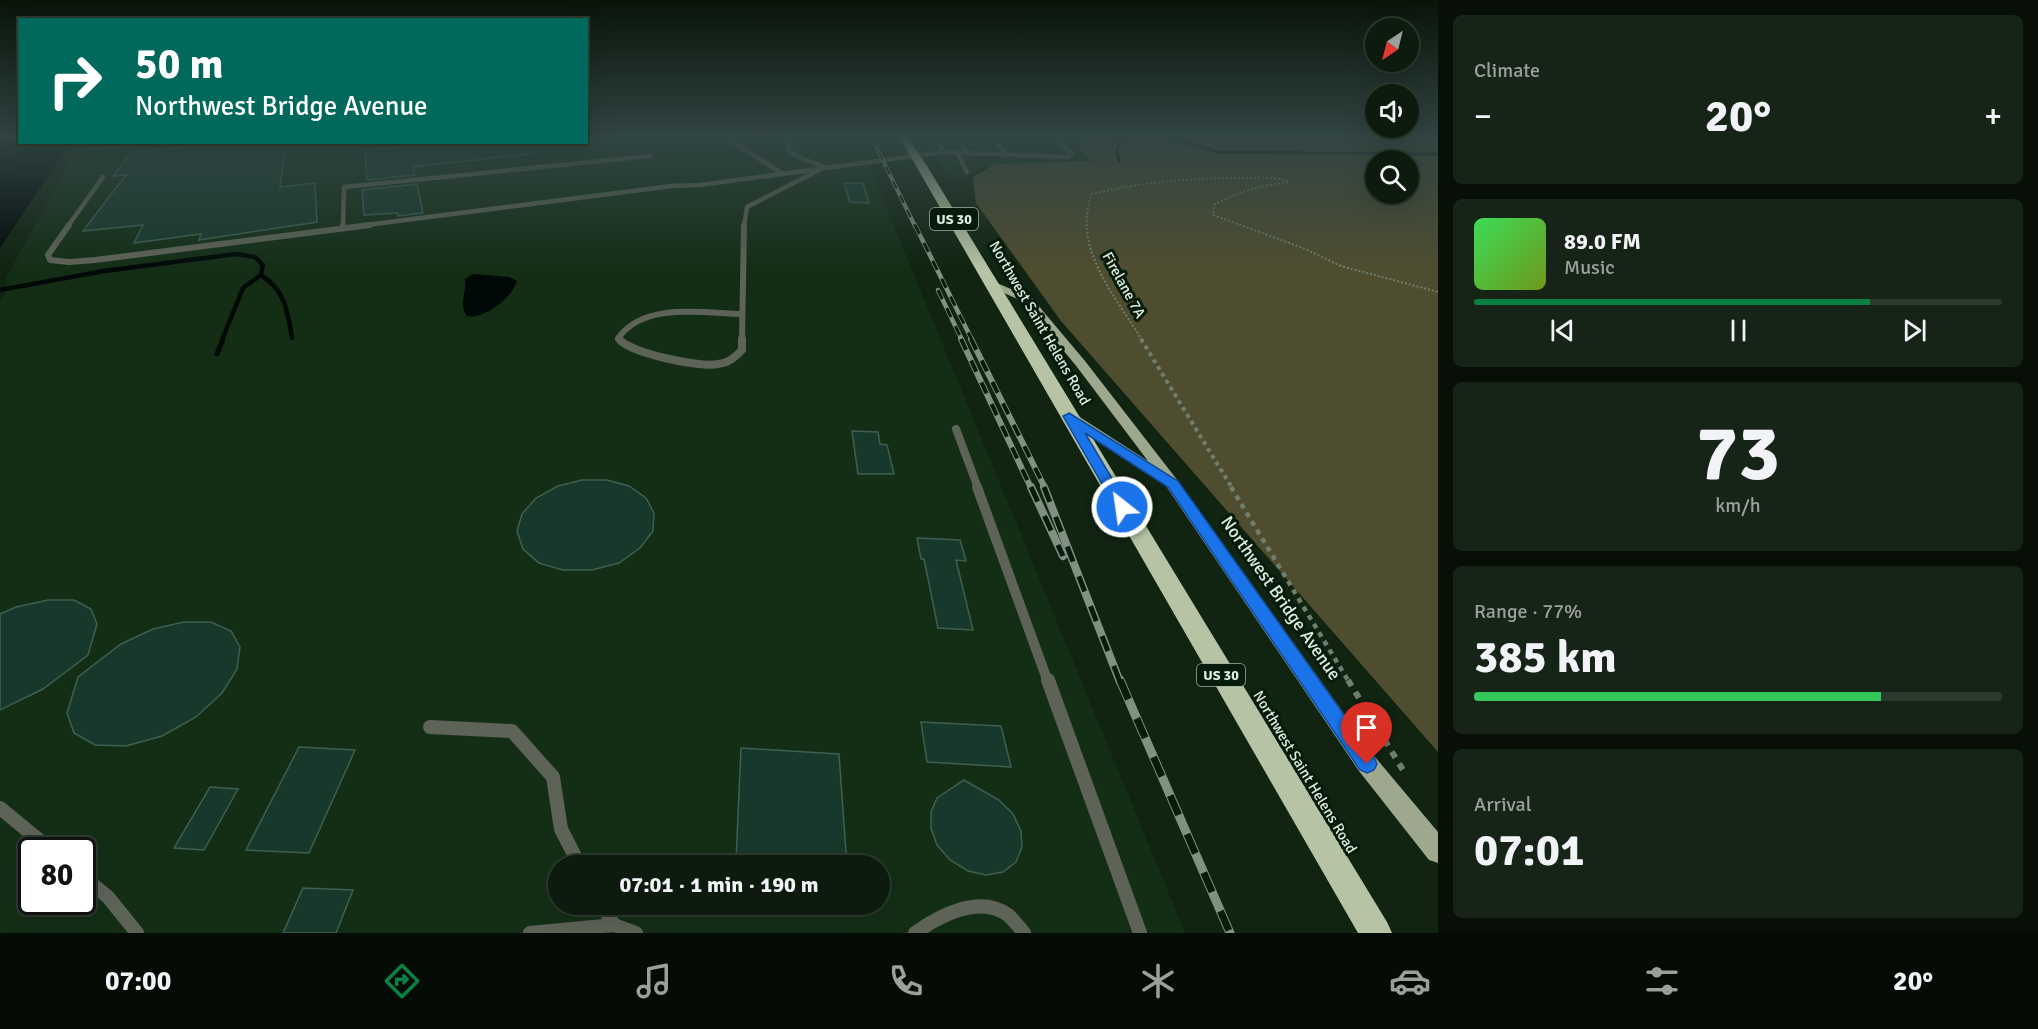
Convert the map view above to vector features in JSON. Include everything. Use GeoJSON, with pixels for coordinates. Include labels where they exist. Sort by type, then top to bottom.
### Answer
{"type":"FeatureCollection","features":[{"type":"Feature","properties":{"kind":"highway","name":"Northwest Saint Helens Road"},"geometry":{"type":"LineString","coordinates":[[931,182],[1376,933]]}},
{"type":"Feature","properties":{"kind":"main road","name":"Northwest Bridge Avenue"},"geometry":{"type":"LineString","coordinates":[[992,284],[1028,300],[1081,364],[1173,484],[1367,764],[1438,851]]}},
{"type":"Feature","properties":{"kind":"main road","name":"Northwest Bridge Avenue"},"geometry":{"type":"LineString","coordinates":[[1069,416],[1173,484]]}},
{"type":"Feature","properties":{"kind":"lane"},"geometry":{"type":"LineString","coordinates":[[100,182],[56,242],[48,255],[50,260],[69,262],[95,260],[672,186],[726,182]]}},
{"type":"Feature","properties":{"kind":"lane"},"geometry":{"type":"LineString","coordinates":[[343,228],[344,188],[406,182]]}},
{"type":"Feature","properties":{"kind":"lane"},"geometry":{"type":"LineString","coordinates":[[742,314],[658,314],[628,325],[619,337],[620,341],[627,345],[691,364],[717,365],[738,356],[742,350],[744,221],[747,207],[764,197],[801,182]]}},
{"type":"Feature","properties":{"kind":"lane"},"geometry":{"type":"LineString","coordinates":[[956,429],[1140,933]]}},
{"type":"Feature","properties":{"kind":"lane"},"geometry":{"type":"LineString","coordinates":[[430,727],[512,731],[553,777],[561,829],[574,855]]}},
{"type":"Feature","properties":{"kind":"lane"},"geometry":{"type":"LineString","coordinates":[[0,808],[35,837]]}},
{"type":"Feature","properties":{"kind":"lane"},"geometry":{"type":"LineString","coordinates":[[96,887],[108,897],[137,933]]}},
{"type":"Feature","properties":{"kind":"lane"},"geometry":{"type":"LineString","coordinates":[[915,933],[942,915],[970,906],[1005,913],[1024,933]]}},
{"type":"Feature","properties":{"kind":"lane"},"geometry":{"type":"LineString","coordinates":[[608,915],[614,925]]}},
{"type":"Feature","properties":{"kind":"lane"},"geometry":{"type":"LineString","coordinates":[[530,933],[614,925],[636,933]]}},
{"type":"Feature","properties":{"kind":"path","name":"Firelane 7A"},"geometry":{"type":"LineString","coordinates":[[1163,182],[1119,187],[1092,194],[1084,209],[1086,239],[1099,270],[1412,786]]}},
{"type":"Feature","properties":{"kind":"path","name":"Firelane 7A"},"geometry":{"type":"LineString","coordinates":[[1287,182],[1254,187],[1229,196],[1214,205],[1213,215],[1303,248],[1341,266],[1438,292]]}},
{"type":"Feature","properties":{"kind":"shaded area"},"geometry":{"type":"Polygon","coordinates":[[[0,182],[44,182],[0,248],[0,182]]]}},
{"type":"Feature","properties":{"kind":"shaded area"},"geometry":{"type":"Polygon","coordinates":[[[58,182],[876,182],[1185,933],[0,933],[0,303],[6,294],[6,278],[58,182]]]}},
{"type":"Feature","properties":{"kind":"shaded area"},"geometry":{"type":"Polygon","coordinates":[[[974,182],[1365,182],[1365,204],[1419,204],[1419,182],[1438,182],[1438,752],[1061,321],[976,203],[974,182]]]}},
{"type":"Feature","properties":{"kind":"shaded area"},"geometry":{"type":"Polygon","coordinates":[[[473,274],[509,277],[517,281],[514,288],[497,306],[481,315],[467,316],[463,307],[465,279],[473,274]]]}},
{"type":"Feature","properties":{"kind":"building"},"geometry":{"type":"Polygon","coordinates":[[[121,182],[281,182],[280,187],[315,183],[317,222],[199,240],[201,234],[134,243],[143,225],[83,231],[121,182]]]}},
{"type":"Feature","properties":{"kind":"building"},"geometry":{"type":"Polygon","coordinates":[[[844,183],[863,183],[869,203],[850,202],[844,183]]]}},
{"type":"Feature","properties":{"kind":"building"},"geometry":{"type":"Polygon","coordinates":[[[417,184],[423,213],[398,216],[398,213],[364,215],[362,190],[417,184]]]}},
{"type":"Feature","properties":{"kind":"building"},"geometry":{"type":"Polygon","coordinates":[[[852,431],[878,432],[880,444],[887,445],[894,474],[858,474],[852,431]]]}},
{"type":"Feature","properties":{"kind":"building"},"geometry":{"type":"Polygon","coordinates":[[[582,480],[607,480],[629,486],[646,498],[654,513],[653,531],[640,548],[619,563],[592,570],[563,570],[539,563],[523,549],[517,531],[522,514],[536,498],[558,486],[582,480]]]}},
{"type":"Feature","properties":{"kind":"building"},"geometry":{"type":"Polygon","coordinates":[[[917,538],[960,540],[966,561],[956,560],[973,630],[938,628],[924,559],[921,559],[917,538]]]}},
{"type":"Feature","properties":{"kind":"building"},"geometry":{"type":"Polygon","coordinates":[[[48,600],[74,600],[91,609],[97,624],[88,655],[43,689],[0,710],[0,614],[16,607],[48,600]]]}},
{"type":"Feature","properties":{"kind":"building"},"geometry":{"type":"Polygon","coordinates":[[[184,622],[211,622],[231,631],[240,647],[237,669],[222,693],[196,717],[162,736],[126,746],[95,745],[74,733],[67,713],[78,677],[121,644],[153,629],[184,622]]]}},
{"type":"Feature","properties":{"kind":"building"},"geometry":{"type":"Polygon","coordinates":[[[921,722],[1001,726],[1011,767],[927,762],[921,722]]]}},
{"type":"Feature","properties":{"kind":"building"},"geometry":{"type":"Polygon","coordinates":[[[299,747],[355,750],[309,853],[246,850],[299,747]]]}},
{"type":"Feature","properties":{"kind":"building"},"geometry":{"type":"Polygon","coordinates":[[[741,748],[839,754],[846,855],[736,855],[741,748]]]}},
{"type":"Feature","properties":{"kind":"building"},"geometry":{"type":"Polygon","coordinates":[[[964,780],[999,800],[1013,814],[1021,831],[1022,847],[1016,862],[1003,872],[986,875],[968,871],[950,860],[937,845],[931,828],[931,812],[937,798],[964,780]]]}},
{"type":"Feature","properties":{"kind":"building"},"geometry":{"type":"Polygon","coordinates":[[[210,787],[238,789],[204,850],[174,848],[210,787]]]}},
{"type":"Feature","properties":{"kind":"building"},"geometry":{"type":"Polygon","coordinates":[[[303,888],[353,890],[336,933],[283,933],[303,888]]]}},
{"type":"Feature","properties":{"kind":"waterway"},"geometry":{"type":"LineString","coordinates":[[0,290],[104,271],[236,254],[255,257],[263,265],[261,275]]}},
{"type":"Feature","properties":{"kind":"waterway"},"geometry":{"type":"LineString","coordinates":[[222,340],[243,288],[261,275]]}},
{"type":"Feature","properties":{"kind":"waterway"},"geometry":{"type":"LineString","coordinates":[[261,275],[275,288],[284,302],[292,338]]}},
{"type":"Feature","properties":{"kind":"waterway"},"geometry":{"type":"LineString","coordinates":[[217,354],[223,339]]}},
{"type":"Feature","properties":{"kind":"railway"},"geometry":{"type":"LineString","coordinates":[[893,182],[915,226]]}},
{"type":"Feature","properties":{"kind":"railway"},"geometry":{"type":"LineString","coordinates":[[915,225],[972,340]]}},
{"type":"Feature","properties":{"kind":"railway"},"geometry":{"type":"LineString","coordinates":[[938,290],[962,340]]}},
{"type":"Feature","properties":{"kind":"railway"},"geometry":{"type":"LineString","coordinates":[[961,339],[1031,488]]}},
{"type":"Feature","properties":{"kind":"railway"},"geometry":{"type":"LineString","coordinates":[[971,339],[1045,488]]}},
{"type":"Feature","properties":{"kind":"railway"},"geometry":{"type":"LineString","coordinates":[[1031,487],[1063,556]]}},
{"type":"Feature","properties":{"kind":"railway"},"geometry":{"type":"LineString","coordinates":[[1044,487],[1120,682]]}},
{"type":"Feature","properties":{"kind":"railway"},"geometry":{"type":"LineString","coordinates":[[1120,680],[1230,933]]}},
{"type":"Feature","properties":{"kind":"route"},"geometry":{"type":"LineString","coordinates":[[1122,507],[1069,416],[1173,484],[1367,764]]}}]}
